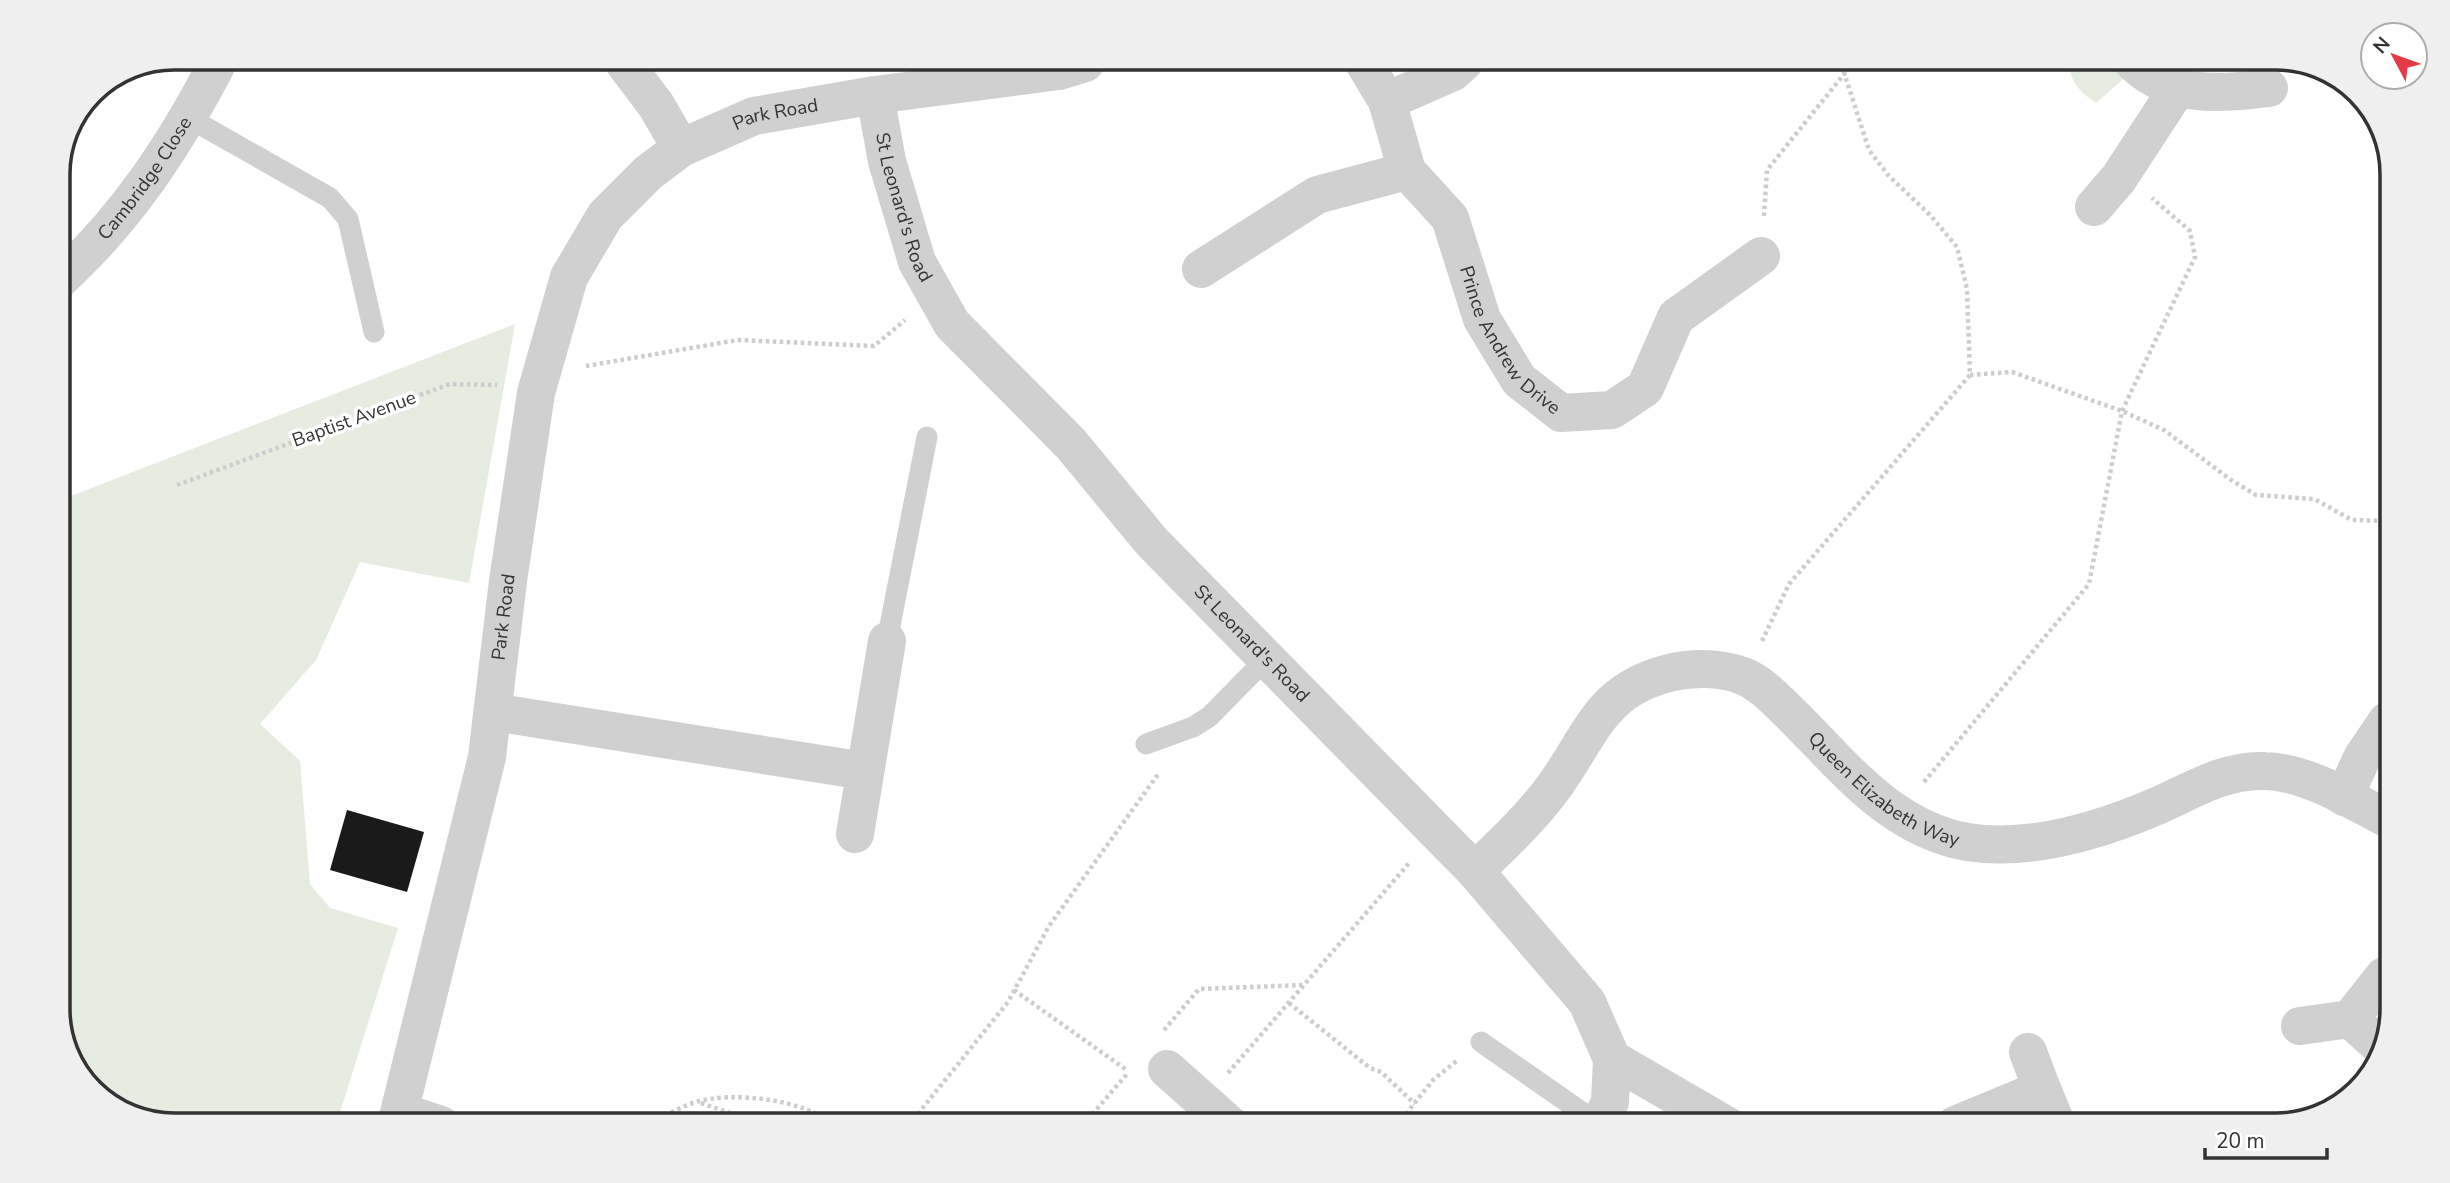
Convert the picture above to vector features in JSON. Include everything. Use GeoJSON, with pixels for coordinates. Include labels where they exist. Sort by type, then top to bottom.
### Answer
{"type":"FeatureCollection","features":[{"type":"Feature","properties":{"kind":"street","name":"Cambridge Close"},"geometry":{"type":"LineString","coordinates":[[70,270],[94,248],[167,155],[214,70]]}},
{"type":"Feature","properties":{"kind":"street"},"geometry":{"type":"LineString","coordinates":[[630,70],[649,95],[681,148]]}},
{"type":"Feature","properties":{"kind":"street","name":"Park Road"},"geometry":{"type":"LineString","coordinates":[[400,1113],[487,757],[508,581],[539,384],[569,277],[605,216],[648,173],[681,148],[754,116],[875,94],[1062,70]]}},
{"type":"Feature","properties":{"kind":"street","name":"Prince Andrew Drive"},"geometry":{"type":"LineString","coordinates":[[1368,70],[1387,102],[1407,171],[1450,218],[1482,319],[1519,380],[1561,413],[1612,410],[1645,388],[1676,317],[1761,256]]}},
{"type":"Feature","properties":{"kind":"street"},"geometry":{"type":"LineString","coordinates":[[1387,102],[1455,70]]}},
{"type":"Feature","properties":{"kind":"street"},"geometry":{"type":"LineString","coordinates":[[2148,70],[2177,89],[2225,94],[2269,88]]}},
{"type":"Feature","properties":{"kind":"street"},"geometry":{"type":"LineString","coordinates":[[2094,207],[2124,170],[2177,89]]}},
{"type":"Feature","properties":{"kind":"street","name":"St Leonard's Road"},"geometry":{"type":"LineString","coordinates":[[875,94],[887,161],[917,262],[952,324],[1071,444],[1153,542],[1475,872],[1587,1002],[1612,1059]]}},
{"type":"Feature","properties":{"kind":"street"},"geometry":{"type":"LineString","coordinates":[[1200,269],[1317,195],[1407,171]]}},
{"type":"Feature","properties":{"kind":"street"},"geometry":{"type":"LineString","coordinates":[[855,834],[887,640]]}},
{"type":"Feature","properties":{"kind":"street","name":"Queen Elizabeth Way"},"geometry":{"type":"LineString","coordinates":[[1475,872],[1539,806],[1592,724],[1621,695],[1657,677],[1690,669],[1745,677],[1766,691],[1849,775],[1897,814],[1944,836],[1990,845],[2040,839],[2123,820],[2214,780],[2245,772],[2279,772],[2380,814]]}},
{"type":"Feature","properties":{"kind":"street"},"geometry":{"type":"LineString","coordinates":[[493,712],[865,771]]}},
{"type":"Feature","properties":{"kind":"street"},"geometry":{"type":"LineString","coordinates":[[2344,797],[2362,758],[2380,730]]}},
{"type":"Feature","properties":{"kind":"street"},"geometry":{"type":"LineString","coordinates":[[2300,1026],[2350,1019],[2380,981]]}},
{"type":"Feature","properties":{"kind":"street"},"geometry":{"type":"LineString","coordinates":[[2350,1019],[2374,1041]]}},
{"type":"Feature","properties":{"kind":"street"},"geometry":{"type":"LineString","coordinates":[[2028,1052],[2052,1113]]}},
{"type":"Feature","properties":{"kind":"street"},"geometry":{"type":"LineString","coordinates":[[1153,1057],[1206,1113]]}},
{"type":"Feature","properties":{"kind":"street"},"geometry":{"type":"LineString","coordinates":[[1605,1113],[1610,1102],[1612,1059],[1705,1113]]}},
{"type":"Feature","properties":{"kind":"street"},"geometry":{"type":"LineString","coordinates":[[1984,1113],[2042,1089]]}},
{"type":"Feature","properties":{"kind":"lane"},"geometry":{"type":"LineString","coordinates":[[189,118],[330,198],[348,219],[374,332]]}},
{"type":"Feature","properties":{"kind":"lane"},"geometry":{"type":"LineString","coordinates":[[887,640],[927,437]]}},
{"type":"Feature","properties":{"kind":"lane"},"geometry":{"type":"LineString","coordinates":[[1146,744],[1193,727],[1209,717],[1266,659]]}},
{"type":"Feature","properties":{"kind":"lane"},"geometry":{"type":"LineString","coordinates":[[1480,1042],[1582,1113]]}},
{"type":"Feature","properties":{"kind":"path"},"geometry":{"type":"LineString","coordinates":[[1745,677],[1789,584],[1970,375],[1967,289],[1957,247],[1931,216],[1888,175],[1869,150],[1844,70]]}},
{"type":"Feature","properties":{"kind":"path"},"geometry":{"type":"LineString","coordinates":[[1761,256],[1767,170],[1845,73]]}},
{"type":"Feature","properties":{"kind":"path"},"geometry":{"type":"LineString","coordinates":[[1897,814],[2089,584],[2122,411],[2195,257],[2190,231],[2137,186],[2124,170]]}},
{"type":"Feature","properties":{"kind":"path"},"geometry":{"type":"LineString","coordinates":[[539,384],[738,340],[874,345],[936,295]]}},
{"type":"Feature","properties":{"kind":"path"},"geometry":{"type":"LineString","coordinates":[[1970,375],[2012,372],[2122,411],[2164,430],[2231,480],[2256,495],[2314,499],[2352,520],[2380,521]]}},
{"type":"Feature","properties":{"kind":"path","name":"Baptist Avenue"},"geometry":{"type":"LineString","coordinates":[[177,485],[450,384],[539,384]]}},
{"type":"Feature","properties":{"kind":"path"},"geometry":{"type":"LineString","coordinates":[[918,1113],[1014,990],[1049,926],[1193,727]]}},
{"type":"Feature","properties":{"kind":"path"},"geometry":{"type":"LineString","coordinates":[[1211,1113],[1289,1003],[1435,833]]}},
{"type":"Feature","properties":{"kind":"path"},"geometry":{"type":"LineString","coordinates":[[1093,1113],[1129,1072],[1153,1057],[1199,989],[1305,985]]}},
{"type":"Feature","properties":{"kind":"path"},"geometry":{"type":"LineString","coordinates":[[1014,990],[1129,1072]]}},
{"type":"Feature","properties":{"kind":"path"},"geometry":{"type":"LineString","coordinates":[[1289,1003],[1370,1068],[1381,1072],[1415,1104]]}},
{"type":"Feature","properties":{"kind":"path"},"geometry":{"type":"LineString","coordinates":[[1407,1113],[1434,1079],[1480,1042]]}},
{"type":"Feature","properties":{"kind":"path"},"geometry":{"type":"LineString","coordinates":[[1129,1072],[1153,1057]]}},
{"type":"Feature","properties":{"kind":"path"},"geometry":{"type":"LineString","coordinates":[[672,1113],[697,1101],[754,1097],[817,1113]]}},
{"type":"Feature","properties":{"kind":"path"},"geometry":{"type":"LineString","coordinates":[[697,1101],[731,1113]]}},
{"type":"Feature","properties":{"kind":"shaded area"},"geometry":{"type":"Polygon","coordinates":[[[2070,70],[2117,70],[2123,79],[2096,103],[2076,85],[2070,70]]]}},
{"type":"Feature","properties":{"kind":"shaded area"},"geometry":{"type":"Polygon","coordinates":[[[515,324],[469,583],[360,562],[316,660],[260,724],[300,761],[310,884],[330,908],[398,928],[340,1113],[154,1111],[134,1105],[111,1091],[92,1072],[81,1055],[70,1016],[70,496],[515,324]]]}},
{"type":"Feature","properties":{"kind":"building"},"geometry":{"type":"Polygon","coordinates":[[[347,810],[424,832],[407,892],[330,870],[347,810]]]}}]}
